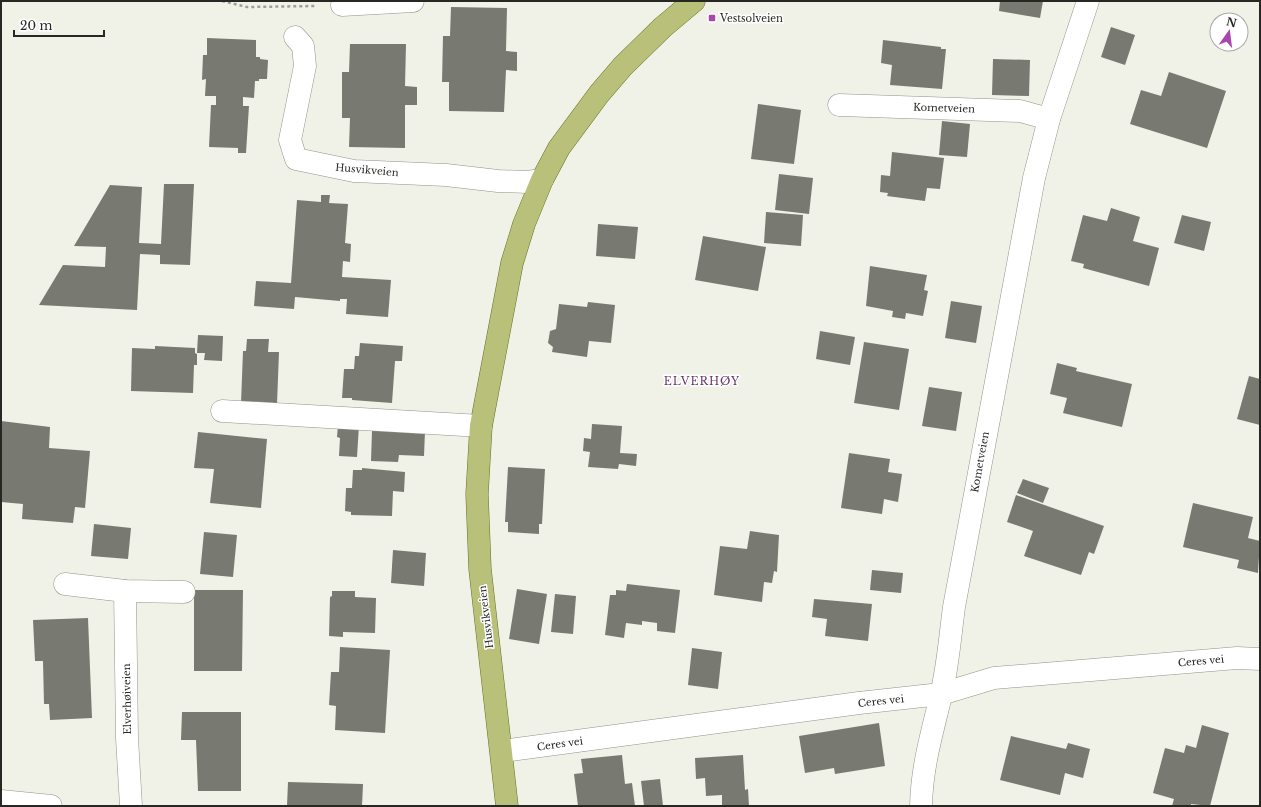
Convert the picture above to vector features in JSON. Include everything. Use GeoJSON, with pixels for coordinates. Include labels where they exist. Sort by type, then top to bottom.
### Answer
{"type":"FeatureCollection","features":[{"type":"Feature","properties":{"kind":"main road","name":"Husvikveien"},"geometry":{"type":"LineString","coordinates":[[507,806],[480,569],[477,494],[481,426],[512,263],[524,224],[542,180],[559,148],[599,94],[628,60],[694,1]]}},
{"type":"Feature","properties":{"kind":"street"},"geometry":{"type":"LineString","coordinates":[[342,5],[413,1]]}},
{"type":"Feature","properties":{"kind":"street","name":"Kometveien"},"geometry":{"type":"LineString","coordinates":[[921,806],[925,755],[941,694],[948,659],[954,608],[1034,178],[1049,119],[1088,1]]}},
{"type":"Feature","properties":{"kind":"street","name":"Husvikveien"},"geometry":{"type":"LineString","coordinates":[[295,37],[303,46],[305,66],[290,140],[296,159],[354,171],[446,175],[498,181],[527,182],[542,180]]}},
{"type":"Feature","properties":{"kind":"street","name":"Kometveien"},"geometry":{"type":"LineString","coordinates":[[839,104],[1020,111],[1049,119]]}},
{"type":"Feature","properties":{"kind":"street"},"geometry":{"type":"LineString","coordinates":[[222,411],[481,426]]}},
{"type":"Feature","properties":{"kind":"street"},"geometry":{"type":"LineString","coordinates":[[65,584],[125,591],[184,592]]}},
{"type":"Feature","properties":{"kind":"street","name":"Elverhøiveien"},"geometry":{"type":"LineString","coordinates":[[125,591],[127,738],[131,806]]}},
{"type":"Feature","properties":{"kind":"street","name":"Ceres vei"},"geometry":{"type":"LineString","coordinates":[[502,754],[510,750],[843,705],[941,694],[994,678],[1237,658],[1260,659]]}},
{"type":"Feature","properties":{"kind":"street"},"geometry":{"type":"LineString","coordinates":[[1,801],[51,806]]}},
{"type":"Feature","properties":{"kind":"path"},"geometry":{"type":"LineString","coordinates":[[222,1],[247,7],[342,5]]}},
{"type":"Feature","properties":{"kind":"building"},"geometry":{"type":"Polygon","coordinates":[[[1000,1],[1043,1],[1040,18],[999,11],[1000,1]]]}},
{"type":"Feature","properties":{"kind":"building"},"geometry":{"type":"Polygon","coordinates":[[[451,7],[507,8],[506,51],[517,52],[517,71],[506,70],[504,112],[449,111],[449,82],[442,82],[443,36],[450,36],[451,7]]]}},
{"type":"Feature","properties":{"kind":"building"},"geometry":{"type":"Polygon","coordinates":[[[1111,27],[1135,35],[1125,65],[1101,57],[1111,27]]]}},
{"type":"Feature","properties":{"kind":"building"},"geometry":{"type":"Polygon","coordinates":[[[207,38],[256,40],[256,57],[268,60],[267,79],[259,79],[259,81],[255,81],[254,98],[243,97],[243,106],[249,106],[246,153],[238,153],[238,148],[209,147],[211,105],[216,105],[216,96],[205,96],[206,79],[202,80],[203,55],[207,55],[207,38]]]}},
{"type":"Feature","properties":{"kind":"building"},"geometry":{"type":"Polygon","coordinates":[[[883,40],[941,47],[941,49],[946,49],[942,89],[890,85],[892,65],[881,63],[883,40]]]}},
{"type":"Feature","properties":{"kind":"building"},"geometry":{"type":"Polygon","coordinates":[[[350,44],[406,44],[405,86],[417,87],[417,105],[405,105],[405,148],[349,147],[350,118],[342,118],[342,72],[349,72],[350,44]]]}},
{"type":"Feature","properties":{"kind":"building"},"geometry":{"type":"Polygon","coordinates":[[[993,59],[1030,60],[1029,96],[992,95],[993,59]]]}},
{"type":"Feature","properties":{"kind":"building"},"geometry":{"type":"Polygon","coordinates":[[[1169,72],[1226,91],[1207,148],[1130,124],[1141,90],[1161,96],[1169,72]]]}},
{"type":"Feature","properties":{"kind":"building"},"geometry":{"type":"Polygon","coordinates":[[[758,104],[801,110],[794,164],[751,159],[758,104]]]}},
{"type":"Feature","properties":{"kind":"building"},"geometry":{"type":"Polygon","coordinates":[[[942,121],[970,124],[967,157],[939,155],[942,121]]]}},
{"type":"Feature","properties":{"kind":"building"},"geometry":{"type":"Polygon","coordinates":[[[892,152],[944,158],[940,189],[927,188],[925,201],[887,196],[888,193],[880,192],[881,175],[890,176],[892,152]]]}},
{"type":"Feature","properties":{"kind":"building"},"geometry":{"type":"Polygon","coordinates":[[[779,174],[813,178],[809,214],[775,210],[779,174]]]}},
{"type":"Feature","properties":{"kind":"building"},"geometry":{"type":"Polygon","coordinates":[[[164,184],[194,184],[190,265],[160,264],[160,255],[140,254],[137,310],[39,305],[63,265],[105,267],[106,247],[74,246],[110,185],[142,187],[139,243],[161,244],[164,184]]]}},
{"type":"Feature","properties":{"kind":"building"},"geometry":{"type":"Polygon","coordinates":[[[321,195],[330,195],[329,203],[348,204],[345,243],[351,244],[350,262],[343,261],[342,277],[391,280],[388,317],[346,314],[347,299],[340,299],[340,301],[295,297],[294,309],[254,306],[256,281],[291,283],[297,200],[321,202],[321,195]]]}},
{"type":"Feature","properties":{"kind":"building"},"geometry":{"type":"Polygon","coordinates":[[[1111,208],[1140,217],[1133,241],[1159,248],[1149,286],[1083,268],[1084,264],[1071,261],[1083,215],[1107,221],[1111,208]]]}},
{"type":"Feature","properties":{"kind":"building"},"geometry":{"type":"Polygon","coordinates":[[[766,212],[803,215],[801,246],[764,243],[766,212]]]}},
{"type":"Feature","properties":{"kind":"building"},"geometry":{"type":"Polygon","coordinates":[[[1182,215],[1211,222],[1204,251],[1174,243],[1182,215]]]}},
{"type":"Feature","properties":{"kind":"building"},"geometry":{"type":"Polygon","coordinates":[[[598,224],[638,227],[635,259],[596,256],[598,224]]]}},
{"type":"Feature","properties":{"kind":"building"},"geometry":{"type":"Polygon","coordinates":[[[703,236],[766,247],[758,291],[695,280],[703,236]]]}},
{"type":"Feature","properties":{"kind":"building"},"geometry":{"type":"Polygon","coordinates":[[[870,266],[927,275],[924,290],[928,291],[923,316],[906,313],[905,319],[892,317],[893,311],[866,306],[870,266]]]}},
{"type":"Feature","properties":{"kind":"building"},"geometry":{"type":"Polygon","coordinates":[[[951,301],[982,306],[976,343],[945,338],[951,301]]]}},
{"type":"Feature","properties":{"kind":"building"},"geometry":{"type":"Polygon","coordinates":[[[588,302],[615,305],[611,343],[589,341],[587,357],[552,352],[553,347],[548,343],[550,331],[556,329],[559,304],[587,307],[588,302]]]}},
{"type":"Feature","properties":{"kind":"building"},"geometry":{"type":"Polygon","coordinates":[[[820,331],[855,337],[850,365],[816,359],[820,331]]]}},
{"type":"Feature","properties":{"kind":"building"},"geometry":{"type":"Polygon","coordinates":[[[198,335],[223,336],[222,361],[204,360],[205,353],[197,353],[198,335]]]}},
{"type":"Feature","properties":{"kind":"building"},"geometry":{"type":"Polygon","coordinates":[[[247,339],[269,339],[268,352],[279,352],[277,404],[241,403],[243,351],[246,351],[247,339]]]}},
{"type":"Feature","properties":{"kind":"building"},"geometry":{"type":"Polygon","coordinates":[[[864,342],[909,349],[899,410],[854,403],[864,342]]]}},
{"type":"Feature","properties":{"kind":"building"},"geometry":{"type":"Polygon","coordinates":[[[360,343],[403,346],[402,361],[395,361],[392,403],[342,398],[344,369],[354,369],[355,356],[359,356],[360,343]]]}},
{"type":"Feature","properties":{"kind":"building"},"geometry":{"type":"Polygon","coordinates":[[[155,346],[195,348],[195,353],[197,354],[197,365],[194,365],[193,393],[131,391],[132,348],[155,349],[155,346]]]}},
{"type":"Feature","properties":{"kind":"building"},"geometry":{"type":"Polygon","coordinates":[[[1057,363],[1077,368],[1076,371],[1132,384],[1122,427],[1063,413],[1067,398],[1050,394],[1057,363]]]}},
{"type":"Feature","properties":{"kind":"building"},"geometry":{"type":"Polygon","coordinates":[[[1249,376],[1260,379],[1260,425],[1237,419],[1249,376]]]}},
{"type":"Feature","properties":{"kind":"building"},"geometry":{"type":"Polygon","coordinates":[[[929,387],[962,392],[956,431],[922,426],[929,387]]]}},
{"type":"Feature","properties":{"kind":"building"},"geometry":{"type":"Polygon","coordinates":[[[1,421],[50,427],[49,448],[90,451],[85,508],[75,507],[73,523],[22,519],[23,504],[1,502],[1,421]]]}},
{"type":"Feature","properties":{"kind":"building"},"geometry":{"type":"Polygon","coordinates":[[[338,424],[359,425],[357,457],[339,456],[340,438],[337,437],[338,424]]]}},
{"type":"Feature","properties":{"kind":"building"},"geometry":{"type":"Polygon","coordinates":[[[592,424],[622,426],[620,453],[637,454],[636,466],[619,464],[618,469],[588,467],[590,452],[583,451],[584,438],[591,439],[592,424]]]}},
{"type":"Feature","properties":{"kind":"building"},"geometry":{"type":"Polygon","coordinates":[[[372,431],[425,431],[424,456],[399,455],[398,462],[371,461],[372,431]]]}},
{"type":"Feature","properties":{"kind":"building"},"geometry":{"type":"Polygon","coordinates":[[[198,432],[267,439],[261,508],[210,503],[214,469],[194,468],[198,432]]]}},
{"type":"Feature","properties":{"kind":"building"},"geometry":{"type":"Polygon","coordinates":[[[849,453],[890,459],[888,472],[902,474],[898,502],[884,499],[882,514],[841,508],[849,453]]]}},
{"type":"Feature","properties":{"kind":"building"},"geometry":{"type":"Polygon","coordinates":[[[508,467],[545,469],[542,524],[539,524],[539,534],[508,532],[508,522],[505,522],[508,467]]]}},
{"type":"Feature","properties":{"kind":"building"},"geometry":{"type":"Polygon","coordinates":[[[362,468],[405,472],[404,492],[393,491],[392,516],[351,515],[351,512],[345,511],[346,488],[352,488],[353,470],[362,470],[362,468]]]}},
{"type":"Feature","properties":{"kind":"building"},"geometry":{"type":"Polygon","coordinates":[[[1023,479],[1049,488],[1043,503],[1017,493],[1023,479]]]}},
{"type":"Feature","properties":{"kind":"building"},"geometry":{"type":"Polygon","coordinates":[[[1016,495],[1104,526],[1094,554],[1089,552],[1081,575],[1024,556],[1033,531],[1007,522],[1016,495]]]}},
{"type":"Feature","properties":{"kind":"building"},"geometry":{"type":"Polygon","coordinates":[[[1193,503],[1253,517],[1248,538],[1260,541],[1258,573],[1237,568],[1239,560],[1183,547],[1193,503]]]}},
{"type":"Feature","properties":{"kind":"building"},"geometry":{"type":"Polygon","coordinates":[[[94,524],[131,528],[128,559],[91,556],[94,524]]]}},
{"type":"Feature","properties":{"kind":"building"},"geometry":{"type":"Polygon","coordinates":[[[750,531],[779,535],[777,572],[774,571],[772,583],[764,582],[762,602],[714,595],[720,546],[747,549],[750,531]]]}},
{"type":"Feature","properties":{"kind":"building"},"geometry":{"type":"Polygon","coordinates":[[[204,532],[237,535],[233,577],[200,574],[204,532]]]}},
{"type":"Feature","properties":{"kind":"building"},"geometry":{"type":"Polygon","coordinates":[[[393,550],[426,553],[424,586],[391,583],[393,550]]]}},
{"type":"Feature","properties":{"kind":"building"},"geometry":{"type":"Polygon","coordinates":[[[872,570],[903,573],[901,593],[870,590],[872,570]]]}},
{"type":"Feature","properties":{"kind":"building"},"geometry":{"type":"Polygon","coordinates":[[[627,584],[680,590],[675,633],[657,631],[657,623],[642,621],[642,625],[626,623],[624,638],[605,635],[610,595],[616,595],[616,590],[626,591],[627,584]]]}},
{"type":"Feature","properties":{"kind":"building"},"geometry":{"type":"Polygon","coordinates":[[[517,589],[547,594],[539,644],[509,639],[517,589]]]}},
{"type":"Feature","properties":{"kind":"building"},"geometry":{"type":"Polygon","coordinates":[[[194,590],[243,590],[242,671],[194,671],[194,590]]]}},
{"type":"Feature","properties":{"kind":"building"},"geometry":{"type":"Polygon","coordinates":[[[332,591],[355,591],[355,597],[376,598],[375,633],[343,632],[343,637],[329,636],[330,597],[332,596],[332,591]]]}},
{"type":"Feature","properties":{"kind":"building"},"geometry":{"type":"Polygon","coordinates":[[[555,594],[576,596],[573,634],[551,632],[555,594]]]}},
{"type":"Feature","properties":{"kind":"building"},"geometry":{"type":"Polygon","coordinates":[[[814,599],[872,604],[868,641],[825,636],[827,619],[812,617],[814,599]]]}},
{"type":"Feature","properties":{"kind":"building"},"geometry":{"type":"Polygon","coordinates":[[[88,618],[92,718],[50,720],[49,704],[44,704],[43,661],[35,661],[33,620],[88,618]]]}},
{"type":"Feature","properties":{"kind":"building"},"geometry":{"type":"Polygon","coordinates":[[[340,647],[390,650],[385,733],[335,730],[336,706],[329,705],[331,672],[339,672],[340,647]]]}},
{"type":"Feature","properties":{"kind":"building"},"geometry":{"type":"Polygon","coordinates":[[[692,648],[722,652],[718,689],[688,685],[692,648]]]}},
{"type":"Feature","properties":{"kind":"building"},"geometry":{"type":"Polygon","coordinates":[[[182,712],[241,712],[241,791],[198,791],[196,740],[181,740],[182,712]]]}},
{"type":"Feature","properties":{"kind":"building"},"geometry":{"type":"Polygon","coordinates":[[[879,723],[885,766],[835,774],[834,768],[805,773],[799,736],[879,723]]]}},
{"type":"Feature","properties":{"kind":"building"},"geometry":{"type":"Polygon","coordinates":[[[1202,725],[1229,733],[1210,806],[1191,804],[1191,806],[1172,806],[1174,799],[1153,793],[1165,748],[1184,753],[1186,745],[1196,748],[1202,725]]]}},
{"type":"Feature","properties":{"kind":"building"},"geometry":{"type":"Polygon","coordinates":[[[1011,736],[1066,749],[1068,743],[1090,749],[1083,778],[1065,773],[1060,795],[1000,780],[1011,736]]]}},
{"type":"Feature","properties":{"kind":"building"},"geometry":{"type":"Polygon","coordinates":[[[622,755],[625,784],[632,783],[635,806],[578,806],[574,774],[583,773],[581,759],[622,755]]]}},
{"type":"Feature","properties":{"kind":"building"},"geometry":{"type":"Polygon","coordinates":[[[743,755],[745,790],[748,789],[749,806],[722,806],[722,795],[706,796],[705,778],[696,779],[695,758],[743,755]]]}},
{"type":"Feature","properties":{"kind":"building"},"geometry":{"type":"Polygon","coordinates":[[[660,779],[663,806],[644,806],[641,781],[660,779]]]}},
{"type":"Feature","properties":{"kind":"building"},"geometry":{"type":"Polygon","coordinates":[[[288,782],[363,784],[362,806],[287,806],[288,782]]]}},
{"type":"Feature","properties":{"kind":"place","name":"Vestsolveien"},"geometry":{"type":"Point","coordinates":[712,18]}},
{"type":"Feature","properties":{"kind":"district","name":"ELVERHØY"},"geometry":{"type":"Point","coordinates":[702,381]}}]}
